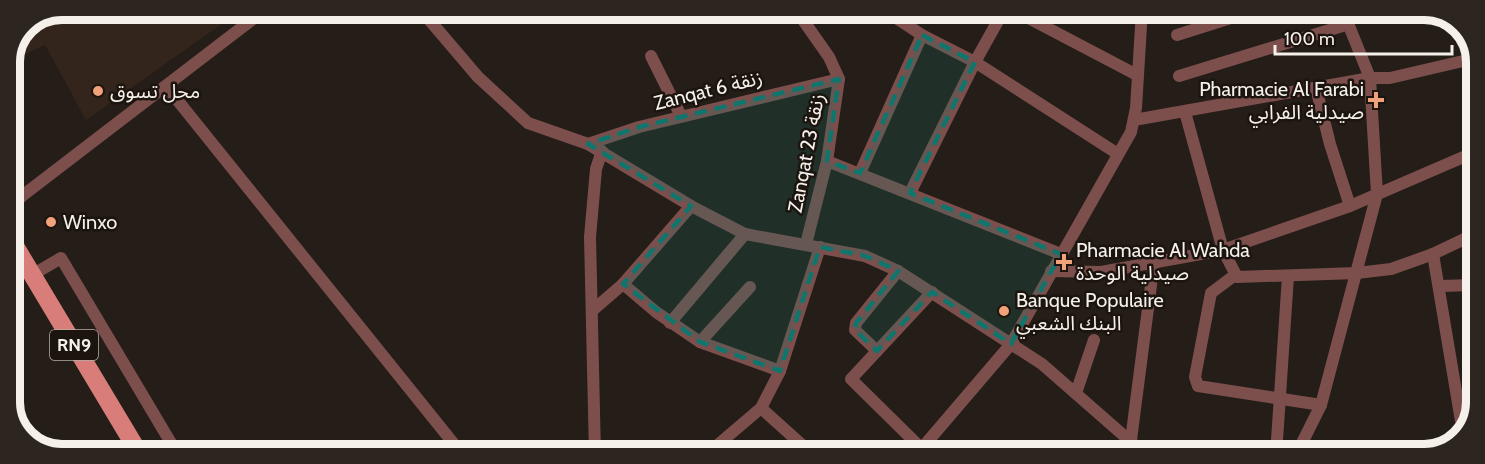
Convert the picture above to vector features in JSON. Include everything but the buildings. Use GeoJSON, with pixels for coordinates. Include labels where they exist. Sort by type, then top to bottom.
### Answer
{"type":"FeatureCollection","features":[{"type":"Feature","properties":{"kind":"main road","name":"RN9"},"geometry":{"type":"LineString","coordinates":[[20,254],[134,444]]}},
{"type":"Feature","properties":{"kind":"street"},"geometry":{"type":"LineString","coordinates":[[19,194],[21,197],[253,19]]}},
{"type":"Feature","properties":{"kind":"street"},"geometry":{"type":"LineString","coordinates":[[429,19],[478,77],[528,123],[602,151],[691,206],[745,234],[866,256],[898,271],[1042,364],[1134,444]]}},
{"type":"Feature","properties":{"kind":"street","name":"Zanqat 23 زنقة"},"geometry":{"type":"LineString","coordinates":[[802,19],[829,57],[838,79],[826,160],[806,244]]}},
{"type":"Feature","properties":{"kind":"street"},"geometry":{"type":"LineString","coordinates":[[898,19],[922,35],[975,62],[1118,154]]}},
{"type":"Feature","properties":{"kind":"street"},"geometry":{"type":"LineString","coordinates":[[910,194],[975,62],[999,19]]}},
{"type":"Feature","properties":{"kind":"street"},"geometry":{"type":"LineString","coordinates":[[1030,19],[1137,75]]}},
{"type":"Feature","properties":{"kind":"street"},"geometry":{"type":"LineString","coordinates":[[927,444],[1011,344],[1118,154],[1134,120],[1141,19]]}},
{"type":"Feature","properties":{"kind":"street"},"geometry":{"type":"LineString","coordinates":[[1177,35],[1228,19]]}},
{"type":"Feature","properties":{"kind":"street"},"geometry":{"type":"LineString","coordinates":[[1302,444],[1321,405],[1377,194],[1370,78],[1347,19]]}},
{"type":"Feature","properties":{"kind":"street"},"geometry":{"type":"LineString","coordinates":[[1179,75],[1349,24]]}},
{"type":"Feature","properties":{"kind":"street"},"geometry":{"type":"LineString","coordinates":[[860,173],[922,35]]}},
{"type":"Feature","properties":{"kind":"street"},"geometry":{"type":"LineString","coordinates":[[651,56],[681,116]]}},
{"type":"Feature","properties":{"kind":"street"},"geometry":{"type":"LineString","coordinates":[[1134,120],[1370,78],[1390,78],[1465,61]]}},
{"type":"Feature","properties":{"kind":"street","name":"Zanqat 6 زنقة"},"geometry":{"type":"LineString","coordinates":[[588,144],[681,116],[838,79]]}},
{"type":"Feature","properties":{"kind":"street"},"geometry":{"type":"LineString","coordinates":[[166,86],[454,444]]}},
{"type":"Feature","properties":{"kind":"street"},"geometry":{"type":"LineString","coordinates":[[1316,88],[1330,144],[1350,206]]}},
{"type":"Feature","properties":{"kind":"street"},"geometry":{"type":"LineString","coordinates":[[1185,112],[1223,250],[1235,275],[1240,278],[1357,273],[1391,269],[1433,254],[1466,239]]}},
{"type":"Feature","properties":{"kind":"street"},"geometry":{"type":"LineString","coordinates":[[595,444],[590,237],[596,169],[602,151]]}},
{"type":"Feature","properties":{"kind":"street"},"geometry":{"type":"LineString","coordinates":[[1051,271],[1101,272],[1223,250],[1350,206],[1465,156]]}},
{"type":"Feature","properties":{"kind":"street"},"geometry":{"type":"LineString","coordinates":[[826,160],[1061,254]]}},
{"type":"Feature","properties":{"kind":"street"},"geometry":{"type":"LineString","coordinates":[[593,310],[623,284],[691,206]]}},
{"type":"Feature","properties":{"kind":"street"},"geometry":{"type":"LineString","coordinates":[[670,323],[745,234]]}},
{"type":"Feature","properties":{"kind":"street"},"geometry":{"type":"LineString","coordinates":[[720,444],[761,408],[780,371],[820,247]]}},
{"type":"Feature","properties":{"kind":"street"},"geometry":{"type":"LineString","coordinates":[[1433,254],[1461,420]]}},
{"type":"Feature","properties":{"kind":"street"},"geometry":{"type":"LineString","coordinates":[[32,275],[61,258],[172,444]]}},
{"type":"Feature","properties":{"kind":"street"},"geometry":{"type":"LineString","coordinates":[[1131,441],[1154,262]]}},
{"type":"Feature","properties":{"kind":"street"},"geometry":{"type":"LineString","coordinates":[[877,351],[855,330],[856,323],[898,271]]}},
{"type":"Feature","properties":{"kind":"street"},"geometry":{"type":"LineString","coordinates":[[1235,275],[1211,293],[1195,377],[1198,386],[1321,405]]}},
{"type":"Feature","properties":{"kind":"street"},"geometry":{"type":"LineString","coordinates":[[1277,444],[1282,399],[1287,276]]}},
{"type":"Feature","properties":{"kind":"street"},"geometry":{"type":"LineString","coordinates":[[623,284],[670,323],[700,342],[780,371]]}},
{"type":"Feature","properties":{"kind":"street"},"geometry":{"type":"LineString","coordinates":[[1440,286],[1466,285]]}},
{"type":"Feature","properties":{"kind":"street"},"geometry":{"type":"LineString","coordinates":[[700,342],[750,287]]}},
{"type":"Feature","properties":{"kind":"street"},"geometry":{"type":"LineString","coordinates":[[912,444],[851,380],[932,292]]}},
{"type":"Feature","properties":{"kind":"street"},"geometry":{"type":"LineString","coordinates":[[1076,393],[1094,340]]}},
{"type":"Feature","properties":{"kind":"street"},"geometry":{"type":"LineString","coordinates":[[761,408],[801,444]]}},
{"type":"Feature","properties":{"kind":"highlighted area"},"geometry":{"type":"Polygon","coordinates":[[[922,35],[975,62],[910,193],[1061,254],[1011,344],[932,292],[877,351],[855,330],[856,323],[898,271],[865,256],[820,247],[780,371],[700,342],[623,284],[691,206],[588,144],[639,127],[839,79],[827,161],[860,173],[922,35]]]}},
{"type":"Feature","properties":{"kind":"shaded area","name":"محل تسوق"},"geometry":{"type":"Polygon","coordinates":[[[229,19],[86,120],[45,45],[20,57],[23,46],[32,32],[54,20],[229,19]]]}},
{"type":"Feature","properties":{"kind":"place","name":"محل تسوق"},"geometry":{"type":"Point","coordinates":[98,91]}},
{"type":"Feature","properties":{"kind":"place","name":"Pharmacie Al Farabi صيدلية الفرابي"},"geometry":{"type":"Point","coordinates":[1376,100]}},
{"type":"Feature","properties":{"kind":"place","name":"Winxo"},"geometry":{"type":"Point","coordinates":[51,222]}},
{"type":"Feature","properties":{"kind":"place","name":"Pharmacie Al Wahda صيدلية الوحدة"},"geometry":{"type":"Point","coordinates":[1064,262]}},
{"type":"Feature","properties":{"kind":"place","name":"Banque Populaire البنك الشعبي"},"geometry":{"type":"Point","coordinates":[1004,311]}}]}
